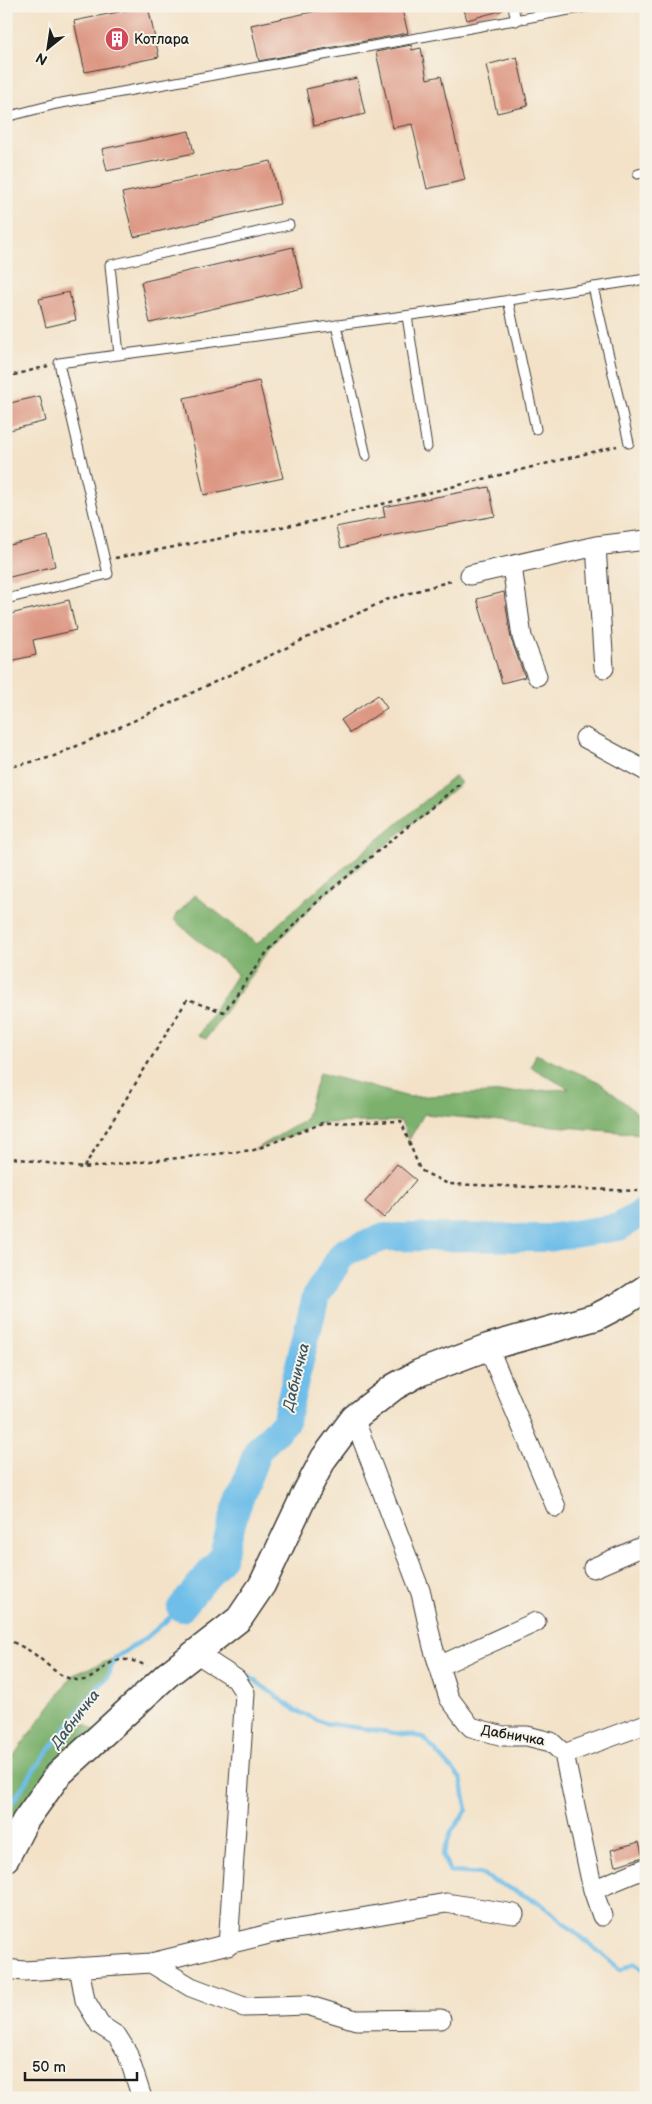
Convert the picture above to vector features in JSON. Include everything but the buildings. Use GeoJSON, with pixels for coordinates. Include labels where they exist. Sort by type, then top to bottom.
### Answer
{"type":"FeatureCollection","features":[{"type":"Feature","properties":{"kind":"street"},"geometry":{"type":"LineString","coordinates":[[470,575],[596,546],[646,540]]}},
{"type":"Feature","properties":{"kind":"street"},"geometry":{"type":"LineString","coordinates":[[596,546],[604,668]]}},
{"type":"Feature","properties":{"kind":"street"},"geometry":{"type":"LineString","coordinates":[[512,566],[522,637],[537,676]]}},
{"type":"Feature","properties":{"kind":"street"},"geometry":{"type":"LineString","coordinates":[[585,738],[646,771]]}},
{"type":"Feature","properties":{"kind":"street"},"geometry":{"type":"LineString","coordinates":[[6,1858],[25,1820],[58,1775],[167,1675],[244,1612],[262,1585],[324,1458],[354,1418],[394,1387],[419,1373],[488,1347],[596,1316],[625,1302],[646,1288]]}},
{"type":"Feature","properties":{"kind":"street"},"geometry":{"type":"LineString","coordinates":[[488,1347],[556,1507]]}},
{"type":"Feature","properties":{"kind":"street","name":"Дабничка"},"geometry":{"type":"LineString","coordinates":[[354,1418],[421,1593],[449,1698],[471,1727],[503,1736],[527,1736],[551,1742],[564,1754]]}},
{"type":"Feature","properties":{"kind":"street"},"geometry":{"type":"LineString","coordinates":[[593,1568],[644,1549]]}},
{"type":"Feature","properties":{"kind":"street"},"geometry":{"type":"LineString","coordinates":[[439,1666],[536,1622]]}},
{"type":"Feature","properties":{"kind":"street"},"geometry":{"type":"LineString","coordinates":[[196,1653],[236,1679],[245,1693],[228,1946]]}},
{"type":"Feature","properties":{"kind":"street"},"geometry":{"type":"LineString","coordinates":[[602,1916],[593,1890],[564,1754],[646,1724]]}},
{"type":"Feature","properties":{"kind":"street"},"geometry":{"type":"LineString","coordinates":[[593,1890],[646,1868]]}},
{"type":"Feature","properties":{"kind":"street"},"geometry":{"type":"LineString","coordinates":[[6,1969],[24,1971],[151,1963],[228,1946],[269,1934],[446,1903],[514,1914]]}},
{"type":"Feature","properties":{"kind":"street"},"geometry":{"type":"LineString","coordinates":[[151,1963],[191,1987],[244,2007],[308,2005],[356,2020],[440,2019]]}},
{"type":"Feature","properties":{"kind":"street"},"geometry":{"type":"LineString","coordinates":[[78,1967],[85,2000],[100,2026],[117,2036],[127,2052],[142,2098]]}},
{"type":"Feature","properties":{"kind":"lane"},"geometry":{"type":"LineString","coordinates":[[513,6],[516,21]]}},
{"type":"Feature","properties":{"kind":"lane"},"geometry":{"type":"LineString","coordinates":[[6,117],[56,104],[591,6]]}},
{"type":"Feature","properties":{"kind":"lane"},"geometry":{"type":"LineString","coordinates":[[119,355],[110,266],[289,225]]}},
{"type":"Feature","properties":{"kind":"lane"},"geometry":{"type":"LineString","coordinates":[[6,600],[108,574],[59,363],[406,316],[646,279]]}},
{"type":"Feature","properties":{"kind":"lane"},"geometry":{"type":"LineString","coordinates":[[592,287],[629,443]]}},
{"type":"Feature","properties":{"kind":"lane"},"geometry":{"type":"LineString","coordinates":[[508,300],[536,428]]}},
{"type":"Feature","properties":{"kind":"lane"},"geometry":{"type":"LineString","coordinates":[[406,316],[426,447]]}},
{"type":"Feature","properties":{"kind":"lane"},"geometry":{"type":"LineString","coordinates":[[336,325],[366,456]]}},
{"type":"Feature","properties":{"kind":"path"},"geometry":{"type":"LineString","coordinates":[[6,377],[59,363]]}},
{"type":"Feature","properties":{"kind":"path"},"geometry":{"type":"LineString","coordinates":[[105,560],[314,521],[629,443]]}},
{"type":"Feature","properties":{"kind":"path"},"geometry":{"type":"LineString","coordinates":[[6,768],[52,757],[386,600],[470,575]]}},
{"type":"Feature","properties":{"kind":"path"},"geometry":{"type":"LineString","coordinates":[[83,1168],[187,1000],[224,1012],[266,952],[321,898],[461,783]]}},
{"type":"Feature","properties":{"kind":"path"},"geometry":{"type":"LineString","coordinates":[[6,1157],[83,1168],[254,1150],[323,1123],[401,1121],[420,1170],[448,1184],[640,1191]]}},
{"type":"Feature","properties":{"kind":"path"},"geometry":{"type":"LineString","coordinates":[[6,1638],[31,1652],[60,1676],[77,1680],[86,1680],[117,1660],[134,1660],[167,1675]]}},
{"type":"Feature","properties":{"kind":"green space"},"geometry":{"type":"Polygon","coordinates":[[[455,776],[461,783],[321,898],[267,952],[206,1039],[198,1036],[237,974],[173,919],[195,895],[257,944],[299,905],[455,776]]]}},
{"type":"Feature","properties":{"kind":"green space"},"geometry":{"type":"Polygon","coordinates":[[[536,1054],[599,1082],[646,1120],[646,1126],[641,1134],[424,1114],[409,1140],[401,1121],[323,1123],[254,1150],[305,1120],[319,1073],[409,1097],[569,1089],[531,1067],[536,1054]]]}},
{"type":"Feature","properties":{"kind":"green space"},"geometry":{"type":"Polygon","coordinates":[[[115,1658],[107,1678],[95,1690],[74,1718],[101,1734],[6,1858],[6,1766],[73,1675],[115,1658]]]}},
{"type":"Feature","properties":{"kind":"waterway","name":"Дабничка"},"geometry":{"type":"LineString","coordinates":[[181,1608],[222,1558],[236,1509],[258,1450],[285,1422],[316,1296],[344,1252],[385,1237],[548,1238],[619,1227],[646,1211]]}},
{"type":"Feature","properties":{"kind":"waterway","name":"Дабничка"},"geometry":{"type":"LineString","coordinates":[[6,1812],[33,1771],[95,1690],[107,1678],[115,1658],[146,1638],[181,1608]]}},
{"type":"Feature","properties":{"kind":"waterway"},"geometry":{"type":"LineString","coordinates":[[216,1654],[295,1710],[324,1723],[423,1737],[461,1779],[467,1810],[451,1832],[443,1855],[450,1872],[480,1874],[540,1903],[621,1970],[635,1963],[646,1971]]}},
{"type":"Feature","properties":{"kind":"place","name":"Котлара"},"geometry":{"type":"Point","coordinates":[117,39]}}]}
